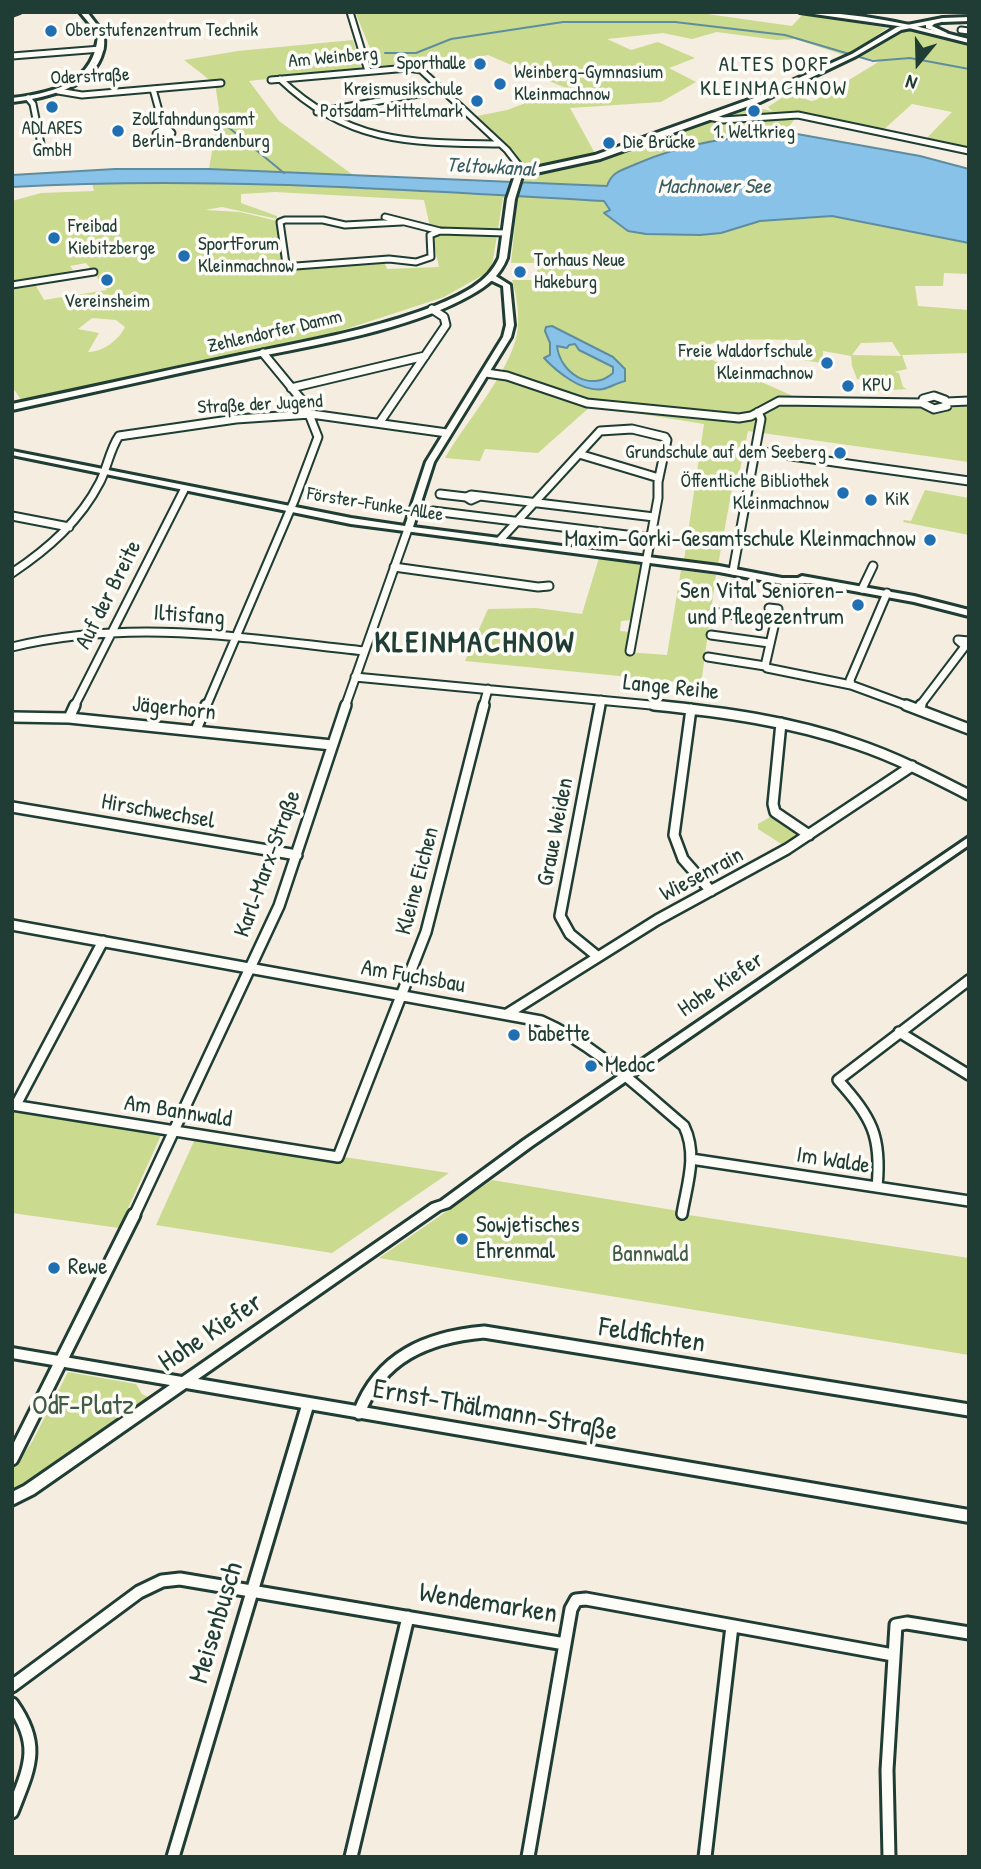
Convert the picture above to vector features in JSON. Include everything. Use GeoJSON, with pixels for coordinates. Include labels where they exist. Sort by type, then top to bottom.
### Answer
{"type":"FeatureCollection","features":[{"type":"Feature","properties":{"kind":"main road"},"geometry":{"type":"LineString","coordinates":[[58,91],[78,80],[89,70],[101,49],[101,34],[83,12]]}},
{"type":"Feature","properties":{"kind":"main road"},"geometry":{"type":"LineString","coordinates":[[931,16],[928,27],[945,34]]}},
{"type":"Feature","properties":{"kind":"main road"},"geometry":{"type":"LineString","coordinates":[[491,277],[503,258],[511,198],[516,180],[524,172],[597,157],[709,117],[785,89],[856,54],[880,37],[905,25],[931,16],[943,20]]}},
{"type":"Feature","properties":{"kind":"main road","name":"Oderstraße"},"geometry":{"type":"LineString","coordinates":[[12,100],[58,91]]}},
{"type":"Feature","properties":{"kind":"main road","name":"Zehlendorfer Damm"},"geometry":{"type":"LineString","coordinates":[[13,406],[344,335],[432,309],[491,277]]}},
{"type":"Feature","properties":{"kind":"street"},"geometry":{"type":"LineString","coordinates":[[350,12],[368,71]]}},
{"type":"Feature","properties":{"kind":"street"},"geometry":{"type":"LineString","coordinates":[[803,12],[905,25],[969,41]]}},
{"type":"Feature","properties":{"kind":"street"},"geometry":{"type":"LineString","coordinates":[[943,20],[969,19]]}},
{"type":"Feature","properties":{"kind":"street"},"geometry":{"type":"LineString","coordinates":[[961,30],[969,31]]}},
{"type":"Feature","properties":{"kind":"street"},"geometry":{"type":"LineString","coordinates":[[12,56],[101,49]]}},
{"type":"Feature","properties":{"kind":"street","name":"Am Weinberg"},"geometry":{"type":"LineString","coordinates":[[271,80],[417,69],[500,144],[524,172]]}},
{"type":"Feature","properties":{"kind":"street"},"geometry":{"type":"LineString","coordinates":[[280,79],[317,113],[347,128],[388,138],[500,144]]}},
{"type":"Feature","properties":{"kind":"street","name":"Oderstraße"},"geometry":{"type":"LineString","coordinates":[[58,91],[82,95],[221,83]]}},
{"type":"Feature","properties":{"kind":"street","name":"Oderstraße"},"geometry":{"type":"LineString","coordinates":[[153,89],[164,129]]}},
{"type":"Feature","properties":{"kind":"street"},"geometry":{"type":"LineString","coordinates":[[317,113],[441,90]]}},
{"type":"Feature","properties":{"kind":"street","name":"Oderstraße"},"geometry":{"type":"LineString","coordinates":[[28,98],[33,104],[41,144]]}},
{"type":"Feature","properties":{"kind":"street"},"geometry":{"type":"LineString","coordinates":[[709,117],[723,120],[797,114],[969,151]]}},
{"type":"Feature","properties":{"kind":"street"},"geometry":{"type":"LineString","coordinates":[[385,217],[440,231],[506,233]]}},
{"type":"Feature","properties":{"kind":"street"},"geometry":{"type":"LineString","coordinates":[[402,222],[345,225],[294,219],[280,222],[286,264],[296,266],[389,259],[423,261],[431,257],[430,234],[440,231]]}},
{"type":"Feature","properties":{"kind":"street"},"geometry":{"type":"LineString","coordinates":[[12,285],[94,272]]}},
{"type":"Feature","properties":{"kind":"street","name":"Karl-Marx-Straße"},"geometry":{"type":"LineString","coordinates":[[12,1460],[174,1131],[279,906],[363,651],[426,474],[447,433],[503,346],[510,325],[506,285],[491,277]]}},
{"type":"Feature","properties":{"kind":"street"},"geometry":{"type":"LineString","coordinates":[[380,422],[446,322],[444,317],[432,309]]}},
{"type":"Feature","properties":{"kind":"street"},"geometry":{"type":"LineString","coordinates":[[196,730],[317,444],[318,429],[311,414],[263,353]]}},
{"type":"Feature","properties":{"kind":"street"},"geometry":{"type":"LineString","coordinates":[[291,388],[425,356]]}},
{"type":"Feature","properties":{"kind":"street"},"geometry":{"type":"LineString","coordinates":[[486,373],[507,376],[599,405],[739,418],[758,412],[773,403],[786,401],[922,403],[938,409],[945,407],[947,402]]}},
{"type":"Feature","properties":{"kind":"street"},"geometry":{"type":"LineString","coordinates":[[922,403],[923,399],[934,396],[947,402],[969,401]]}},
{"type":"Feature","properties":{"kind":"street"},"geometry":{"type":"LineString","coordinates":[[735,572],[756,451],[761,416],[758,412]]}},
{"type":"Feature","properties":{"kind":"street","name":"Straße der Jugend"},"geometry":{"type":"LineString","coordinates":[[107,471],[117,438],[227,420],[311,414],[447,433]]}},
{"type":"Feature","properties":{"kind":"street"},"geometry":{"type":"LineString","coordinates":[[500,541],[515,521],[605,429],[662,435],[667,440],[629,651]]}},
{"type":"Feature","properties":{"kind":"street"},"geometry":{"type":"LineString","coordinates":[[756,451],[969,481]]}},
{"type":"Feature","properties":{"kind":"street","name":"Förster-Funke-Allee"},"geometry":{"type":"LineString","coordinates":[[12,453],[290,510],[408,529],[735,572],[782,581],[807,581],[862,589],[969,613]]}},
{"type":"Feature","properties":{"kind":"street"},"geometry":{"type":"LineString","coordinates":[[579,454],[659,478]]}},
{"type":"Feature","properties":{"kind":"street"},"geometry":{"type":"LineString","coordinates":[[12,573],[43,553],[69,527],[90,502],[107,471]]}},
{"type":"Feature","properties":{"kind":"street","name":"Auf der Breite"},"geometry":{"type":"LineString","coordinates":[[69,718],[184,490]]}},
{"type":"Feature","properties":{"kind":"street"},"geometry":{"type":"LineString","coordinates":[[440,494],[471,500],[480,496],[534,501],[654,517]]}},
{"type":"Feature","properties":{"kind":"street"},"geometry":{"type":"LineString","coordinates":[[433,510],[651,538]]}},
{"type":"Feature","properties":{"kind":"street"},"geometry":{"type":"LineString","coordinates":[[12,516],[69,527]]}},
{"type":"Feature","properties":{"kind":"street"},"geometry":{"type":"LineString","coordinates":[[862,589],[873,566]]}},
{"type":"Feature","properties":{"kind":"street"},"geometry":{"type":"LineString","coordinates":[[394,567],[538,587],[549,586]]}},
{"type":"Feature","properties":{"kind":"street"},"geometry":{"type":"LineString","coordinates":[[851,685],[850,680],[887,593]]}},
{"type":"Feature","properties":{"kind":"street"},"geometry":{"type":"LineString","coordinates":[[719,612],[776,617],[765,666]]}},
{"type":"Feature","properties":{"kind":"street","name":"Iltisfang"},"geometry":{"type":"LineString","coordinates":[[12,648],[75,634],[112,631],[174,633],[363,651]]}},
{"type":"Feature","properties":{"kind":"street"},"geometry":{"type":"LineString","coordinates":[[711,635],[769,643]]}},
{"type":"Feature","properties":{"kind":"street"},"geometry":{"type":"LineString","coordinates":[[918,709],[967,643]]}},
{"type":"Feature","properties":{"kind":"street"},"geometry":{"type":"LineString","coordinates":[[708,657],[765,666],[851,685],[969,729]]}},
{"type":"Feature","properties":{"kind":"street","name":"Lange Reihe"},"geometry":{"type":"LineString","coordinates":[[355,677],[691,709],[782,723],[854,743],[912,766],[969,794]]}},
{"type":"Feature","properties":{"kind":"street","name":"Kleine Eichen"},"geometry":{"type":"LineString","coordinates":[[338,1157],[426,932],[488,689]]}},
{"type":"Feature","properties":{"kind":"street","name":"Graue Weiden"},"geometry":{"type":"LineString","coordinates":[[597,957],[571,938],[563,928],[560,916],[601,700]]}},
{"type":"Feature","properties":{"kind":"street"},"geometry":{"type":"LineString","coordinates":[[691,709],[674,835],[676,847],[687,868],[711,891]]}},
{"type":"Feature","properties":{"kind":"street","name":"Jägerhorn"},"geometry":{"type":"LineString","coordinates":[[12,717],[69,718],[332,745]]}},
{"type":"Feature","properties":{"kind":"street"},"geometry":{"type":"LineString","coordinates":[[782,723],[773,804],[775,812],[809,835]]}},
{"type":"Feature","properties":{"kind":"street","name":"Wiesenrain"},"geometry":{"type":"LineString","coordinates":[[507,1014],[597,957],[711,891],[757,868],[912,766]]}},
{"type":"Feature","properties":{"kind":"street","name":"Hirschwechsel"},"geometry":{"type":"LineString","coordinates":[[12,807],[297,855]]}},
{"type":"Feature","properties":{"kind":"street","name":"Hohe Kiefer"},"geometry":{"type":"LineString","coordinates":[[12,1499],[29,1490],[436,1207],[445,1204],[494,1170],[498,1164],[969,840]]}},
{"type":"Feature","properties":{"kind":"street","name":"Am Fuchsbau"},"geometry":{"type":"LineString","coordinates":[[12,925],[507,1014],[553,1025],[625,1076],[684,1126],[692,1141],[682,1214]]}},
{"type":"Feature","properties":{"kind":"street"},"geometry":{"type":"LineString","coordinates":[[14,1105],[103,941]]}},
{"type":"Feature","properties":{"kind":"street"},"geometry":{"type":"LineString","coordinates":[[877,1187],[880,1159],[874,1128],[859,1101],[838,1080],[969,980]]}},
{"type":"Feature","properties":{"kind":"street"},"geometry":{"type":"LineString","coordinates":[[899,1032],[969,1075]]}},
{"type":"Feature","properties":{"kind":"street","name":"Am Bannwald"},"geometry":{"type":"LineString","coordinates":[[14,1105],[338,1157]]}},
{"type":"Feature","properties":{"kind":"street","name":"Im Walde"},"geometry":{"type":"LineString","coordinates":[[691,1159],[969,1201]]}},
{"type":"Feature","properties":{"kind":"street","name":"Feldfichten"},"geometry":{"type":"LineString","coordinates":[[359,1412],[374,1382],[399,1359],[446,1337],[484,1332],[969,1410]]}},
{"type":"Feature","properties":{"kind":"street","name":"Ernst-Thälmann-Straße"},"geometry":{"type":"LineString","coordinates":[[12,1353],[969,1516]]}},
{"type":"Feature","properties":{"kind":"street","name":"Meisenbusch"},"geometry":{"type":"LineString","coordinates":[[173,1857],[308,1404]]}},
{"type":"Feature","properties":{"kind":"street","name":"Wendemarken"},"geometry":{"type":"LineString","coordinates":[[12,1686],[139,1592],[162,1581],[192,1578],[252,1591],[565,1644],[571,1609],[576,1600],[586,1599],[893,1655]]}},
{"type":"Feature","properties":{"kind":"street"},"geometry":{"type":"LineString","coordinates":[[351,1857],[408,1617]]}},
{"type":"Feature","properties":{"kind":"street"},"geometry":{"type":"LineString","coordinates":[[889,1857],[887,1770],[896,1625],[901,1623],[969,1633]]}},
{"type":"Feature","properties":{"kind":"street"},"geometry":{"type":"LineString","coordinates":[[705,1857],[732,1626]]}},
{"type":"Feature","properties":{"kind":"street"},"geometry":{"type":"LineString","coordinates":[[527,1857],[565,1644]]}},
{"type":"Feature","properties":{"kind":"street"},"geometry":{"type":"LineString","coordinates":[[12,1704],[30,1734],[33,1753],[12,1812]]}},
{"type":"Feature","properties":{"kind":"green space"},"geometry":{"type":"Polygon","coordinates":[[[355,12],[693,12],[792,26],[803,14],[887,28],[847,56],[795,39],[777,40],[717,32],[692,39],[663,33],[607,39],[631,50],[658,42],[695,58],[669,68],[696,82],[661,102],[570,108],[597,157],[743,105],[772,111],[768,107],[789,93],[811,101],[816,100],[880,61],[858,56],[882,40],[901,31],[922,31],[969,45],[969,151],[924,141],[952,112],[912,104],[881,132],[798,115],[783,134],[752,135],[642,162],[625,168],[607,186],[520,183],[529,174],[528,171],[514,151],[477,116],[507,110],[566,88],[488,55],[424,68],[420,63],[373,66],[370,48],[355,12]]]}},
{"type":"Feature","properties":{"kind":"green space"},"geometry":{"type":"Polygon","coordinates":[[[353,40],[361,67],[358,69],[249,81],[279,121],[353,175],[209,169],[219,109],[215,84],[184,60],[238,51],[353,40]]]}},
{"type":"Feature","properties":{"kind":"green space"},"geometry":{"type":"Polygon","coordinates":[[[152,181],[507,193],[503,198],[492,266],[483,275],[444,297],[337,332],[22,401],[12,387],[12,287],[35,284],[44,300],[107,290],[86,263],[70,266],[73,270],[12,284],[12,201],[41,193],[94,191],[92,183],[152,181]],[[275,192],[241,194],[241,203],[277,216],[277,219],[222,207],[205,210],[240,212],[277,221],[282,268],[384,261],[387,269],[439,267],[424,200],[275,192]],[[92,318],[78,329],[99,333],[88,352],[110,344],[125,327],[116,320],[92,318]]]}},
{"type":"Feature","properties":{"kind":"green space"},"geometry":{"type":"Polygon","coordinates":[[[518,194],[604,201],[610,211],[605,213],[700,235],[721,233],[760,221],[832,216],[969,243],[969,274],[944,273],[943,286],[915,286],[918,306],[969,310],[969,353],[902,355],[907,369],[894,372],[899,373],[903,387],[907,389],[892,390],[888,385],[882,384],[879,386],[885,389],[870,393],[863,385],[865,380],[857,379],[851,356],[823,351],[823,363],[801,360],[799,353],[804,353],[801,346],[804,340],[731,341],[690,350],[804,401],[947,406],[969,401],[969,462],[748,431],[736,489],[732,489],[718,565],[684,560],[704,424],[591,406],[538,453],[485,449],[480,461],[445,458],[496,381],[513,349],[518,321],[517,299],[512,280],[537,280],[537,263],[511,263],[518,194]],[[552,326],[550,355],[545,358],[559,373],[577,383],[596,388],[616,383],[613,357],[552,326]],[[892,342],[861,343],[852,355],[901,356],[892,342]]]}},
{"type":"Feature","properties":{"kind":"green space"},"geometry":{"type":"Polygon","coordinates":[[[575,344],[579,350],[613,367],[613,373],[595,381],[578,377],[570,371],[559,355],[557,346],[575,344]]]}},
{"type":"Feature","properties":{"kind":"green space"},"geometry":{"type":"Polygon","coordinates":[[[925,490],[969,498],[969,535],[903,522],[911,521],[925,490]]]}},
{"type":"Feature","properties":{"kind":"green space"},"geometry":{"type":"Polygon","coordinates":[[[599,558],[642,565],[632,620],[621,621],[620,631],[630,632],[627,652],[667,655],[681,570],[716,575],[701,684],[465,661],[488,609],[536,608],[582,614],[599,558]]]}},
{"type":"Feature","properties":{"kind":"green space"},"geometry":{"type":"Polygon","coordinates":[[[775,814],[802,833],[783,845],[758,829],[758,824],[775,814]]]}},
{"type":"Feature","properties":{"kind":"green space"},"geometry":{"type":"Polygon","coordinates":[[[12,1109],[162,1133],[119,1228],[12,1213],[12,1109]]]}},
{"type":"Feature","properties":{"kind":"green space"},"geometry":{"type":"Polygon","coordinates":[[[195,1139],[342,1161],[344,1157],[449,1173],[332,1253],[156,1225],[195,1139]]]}},
{"type":"Feature","properties":{"kind":"green space","name":"Bannwald"},"geometry":{"type":"Polygon","coordinates":[[[492,1180],[673,1210],[682,1214],[969,1258],[969,1355],[379,1258],[492,1180]]]}},
{"type":"Feature","properties":{"kind":"green space","name":"OdF-Platz"},"geometry":{"type":"Polygon","coordinates":[[[68,1372],[136,1384],[142,1394],[148,1397],[12,1491],[12,1470],[32,1442],[68,1372]]]}},
{"type":"Feature","properties":{"kind":"water","name":"Machnower See"},"geometry":{"type":"Polygon","coordinates":[[[797,134],[920,156],[969,169],[969,243],[832,216],[760,221],[721,233],[646,234],[628,231],[604,213],[610,210],[604,201],[234,184],[12,187],[12,175],[115,169],[209,169],[607,186],[618,172],[675,150],[735,138],[797,134]]]}},
{"type":"Feature","properties":{"kind":"water"},"geometry":{"type":"Polygon","coordinates":[[[552,326],[613,357],[625,369],[625,381],[595,389],[579,385],[563,375],[544,358],[550,355],[546,327],[552,326]],[[575,344],[567,348],[557,346],[559,356],[570,372],[586,380],[595,381],[613,373],[613,367],[579,350],[575,344]]]}},
{"type":"Feature","properties":{"kind":"waterway"},"geometry":{"type":"LineString","coordinates":[[385,53],[416,53],[451,39],[563,22],[675,22],[785,35],[873,61],[910,58],[969,69]]}},
{"type":"Feature","properties":{"kind":"waterway"},"geometry":{"type":"LineString","coordinates":[[222,122],[284,173]]}},
{"type":"Feature","properties":{"kind":"place","name":"Oberstufenzentrum Technik"},"geometry":{"type":"Point","coordinates":[51,31]}},
{"type":"Feature","properties":{"kind":"place","name":"Sporthalle"},"geometry":{"type":"Point","coordinates":[480,64]}},
{"type":"Feature","properties":{"kind":"place","name":"Weinberg-Gymnasium Kleinmachnow"},"geometry":{"type":"Point","coordinates":[500,84]}},
{"type":"Feature","properties":{"kind":"place","name":"Kreismusikschule Potsdam-Mittelmark"},"geometry":{"type":"Point","coordinates":[477,101]}},
{"type":"Feature","properties":{"kind":"place","name":"ADLARES GmbH"},"geometry":{"type":"Point","coordinates":[52,107]}},
{"type":"Feature","properties":{"kind":"place","name":"1. Weltkrieg"},"geometry":{"type":"Point","coordinates":[754,111]}},
{"type":"Feature","properties":{"kind":"place","name":"Zollfahndungsamt Berlin-Brandenburg"},"geometry":{"type":"Point","coordinates":[118,131]}},
{"type":"Feature","properties":{"kind":"place","name":"Die Brücke"},"geometry":{"type":"Point","coordinates":[609,143]}},
{"type":"Feature","properties":{"kind":"place","name":"Freibad Kiebitzberge"},"geometry":{"type":"Point","coordinates":[54,238]}},
{"type":"Feature","properties":{"kind":"place","name":"SportForum Kleinmachnow"},"geometry":{"type":"Point","coordinates":[184,256]}},
{"type":"Feature","properties":{"kind":"place","name":"Torhaus Neue Hakeburg"},"geometry":{"type":"Point","coordinates":[520,272]}},
{"type":"Feature","properties":{"kind":"place","name":"Vereinsheim"},"geometry":{"type":"Point","coordinates":[107,280]}},
{"type":"Feature","properties":{"kind":"place","name":"Freie Waldorfschule Kleinmachnow"},"geometry":{"type":"Point","coordinates":[827,363]}},
{"type":"Feature","properties":{"kind":"place","name":"KPU"},"geometry":{"type":"Point","coordinates":[848,386]}},
{"type":"Feature","properties":{"kind":"place","name":"Grundschule auf dem Seeberg"},"geometry":{"type":"Point","coordinates":[840,453]}},
{"type":"Feature","properties":{"kind":"place","name":"Öffentliche Bibliothek Kleinmachnow"},"geometry":{"type":"Point","coordinates":[843,493]}},
{"type":"Feature","properties":{"kind":"place","name":"KiK"},"geometry":{"type":"Point","coordinates":[871,500]}},
{"type":"Feature","properties":{"kind":"place","name":"Maxim-Gorki-Gesamtschule Kleinmachnow"},"geometry":{"type":"Point","coordinates":[930,540]}},
{"type":"Feature","properties":{"kind":"place","name":"Sen Vital Senioren- und Pflegezentrum"},"geometry":{"type":"Point","coordinates":[858,605]}},
{"type":"Feature","properties":{"kind":"place","name":"babette"},"geometry":{"type":"Point","coordinates":[514,1035]}},
{"type":"Feature","properties":{"kind":"place","name":"Medoc"},"geometry":{"type":"Point","coordinates":[591,1066]}},
{"type":"Feature","properties":{"kind":"place","name":"Sowjetisches Ehrenmal"},"geometry":{"type":"Point","coordinates":[462,1239]}},
{"type":"Feature","properties":{"kind":"place","name":"Rewe"},"geometry":{"type":"Point","coordinates":[54,1268]}},
{"type":"Feature","properties":{"kind":"district","name":"ALTES DORF KLEINMACHNOW"},"geometry":{"type":"Point","coordinates":[774,77]}},
{"type":"Feature","properties":{"kind":"district","name":"KLEINMACHNOW"},"geometry":{"type":"Point","coordinates":[475,644]}},
{"type":"Feature","properties":{"kind":"water label","name":"Teltowkanal"},"geometry":{"type":"Point","coordinates":[491,168]}}]}
